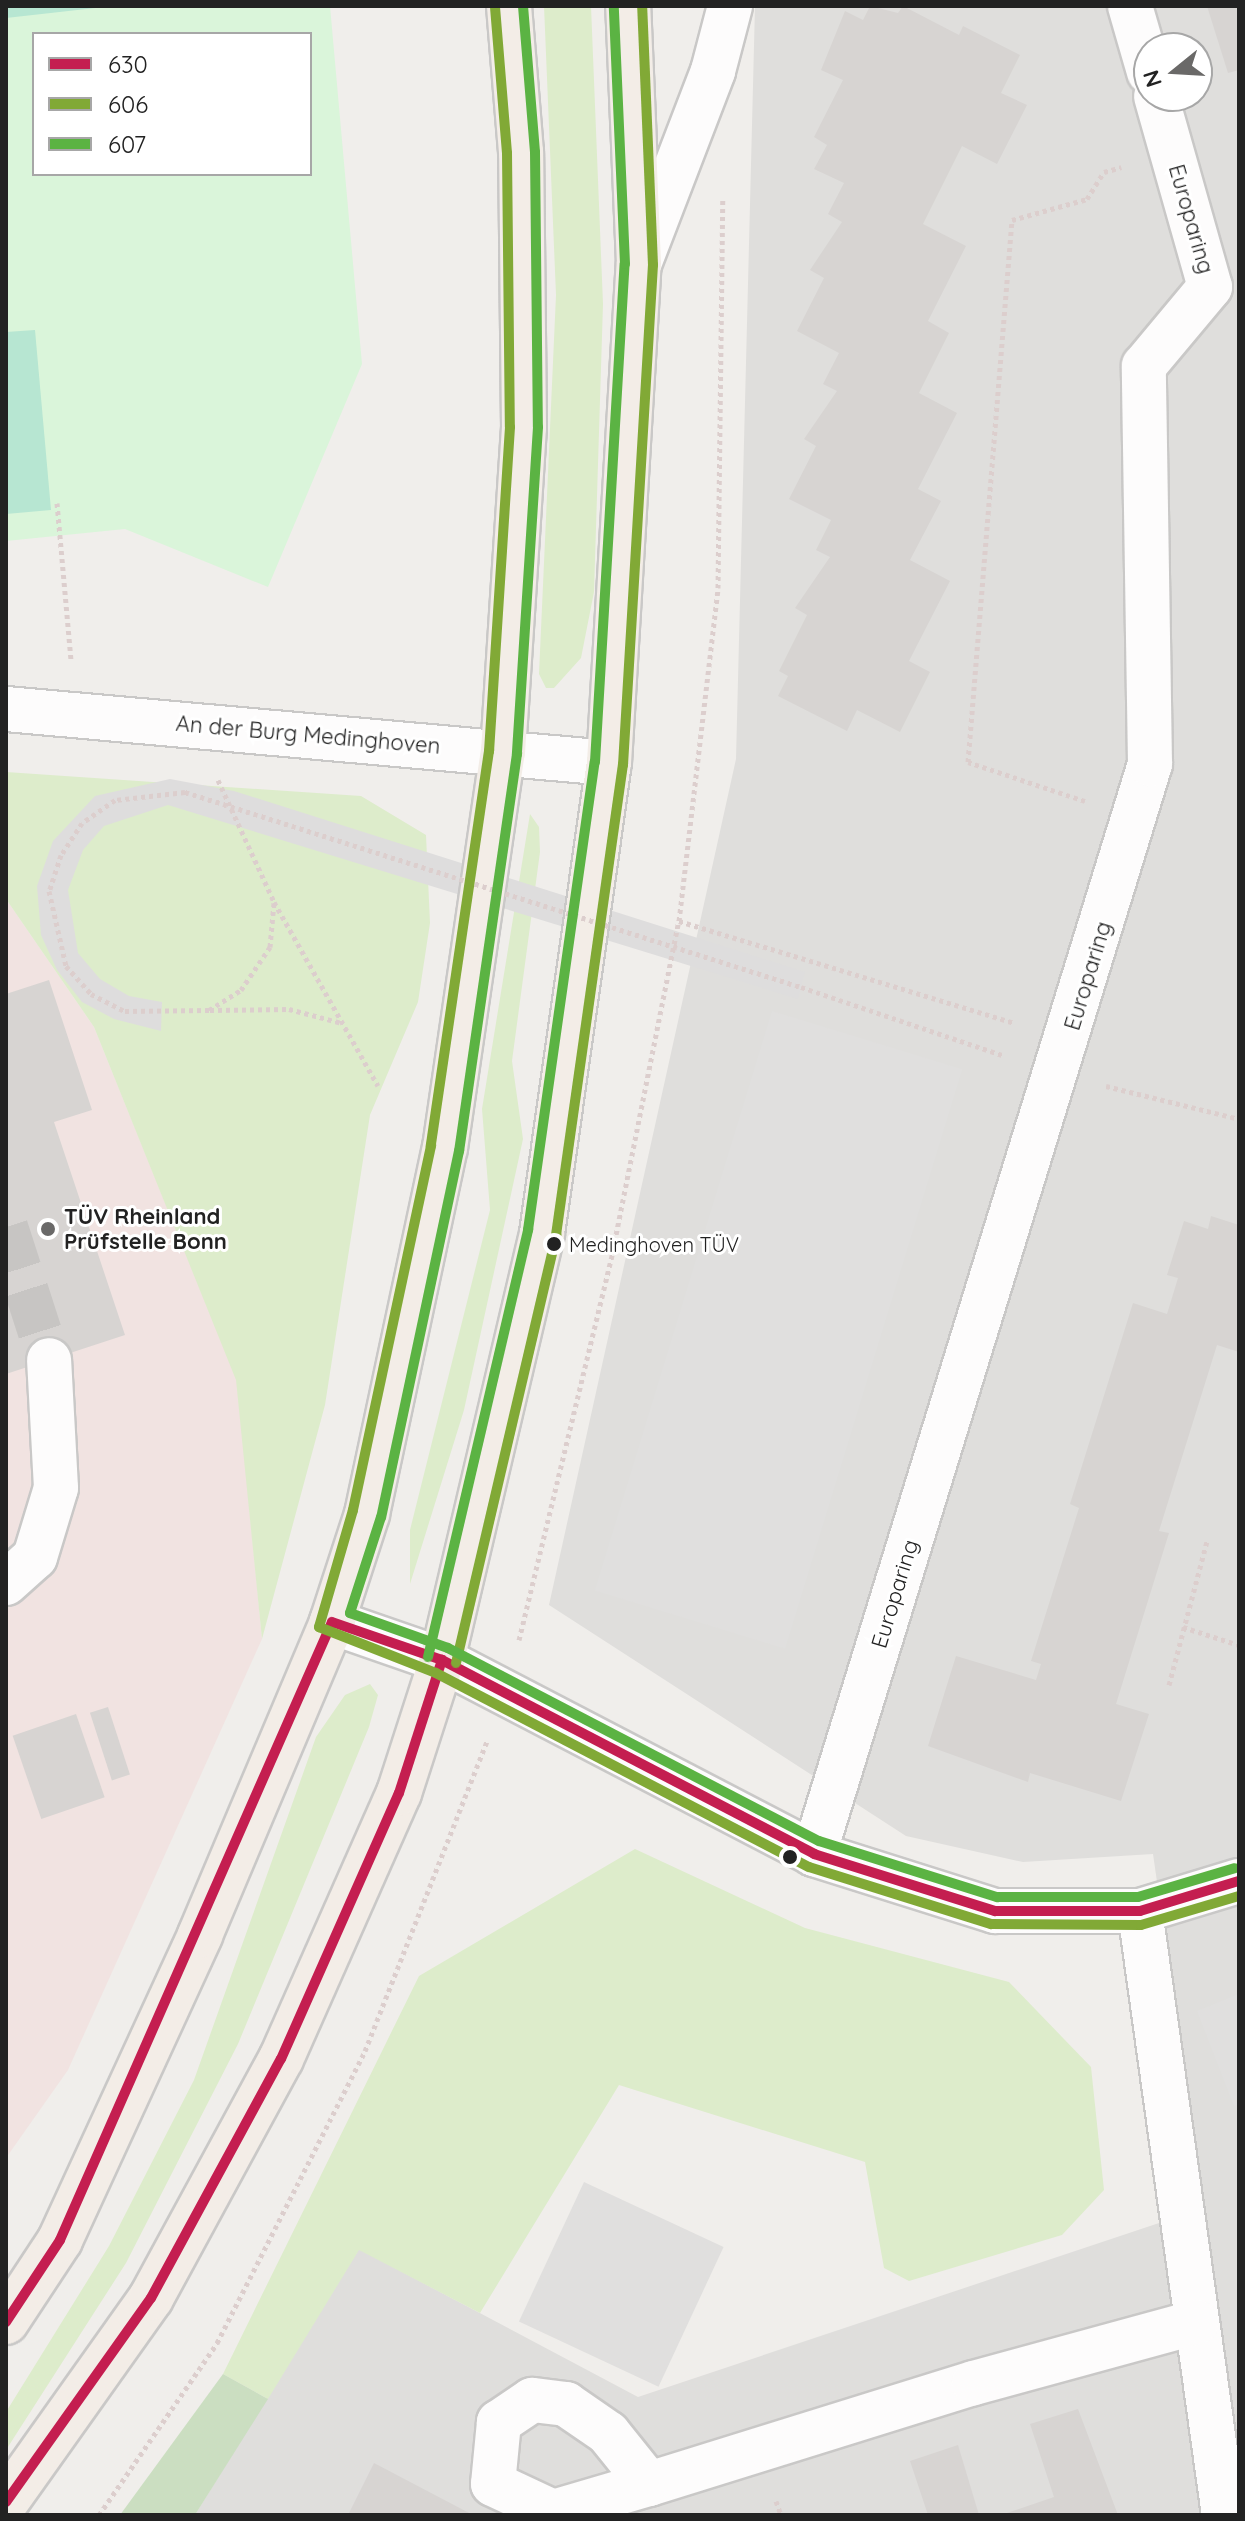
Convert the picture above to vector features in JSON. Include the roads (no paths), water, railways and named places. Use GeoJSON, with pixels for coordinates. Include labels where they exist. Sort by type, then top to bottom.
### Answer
{"type":"FeatureCollection","features":[{"type":"Feature","properties":{"kind":"main road"},"geometry":{"type":"LineString","coordinates":[[6,2322],[60,2240],[332,1622],[367,1514],[445,1148],[503,752],[524,427],[521,152],[509,6]]}},
{"type":"Feature","properties":{"kind":"main road"},"geometry":{"type":"LineString","coordinates":[[6,2502],[151,2298],[281,2059],[399,1793],[442,1660],[542,1233],[609,763],[639,264],[628,6]]}},
{"type":"Feature","properties":{"kind":"street"},"geometry":{"type":"LineString","coordinates":[[639,264],[713,71],[730,6]]}},
{"type":"Feature","properties":{"kind":"street"},"geometry":{"type":"LineString","coordinates":[[1130,6],[1137,32]]}},
{"type":"Feature","properties":{"kind":"street","name":"Europaring"},"geometry":{"type":"LineString","coordinates":[[814,1854],[1069,1039],[1150,764],[1144,366],[1210,287],[1160,112]]}},
{"type":"Feature","properties":{"kind":"street","name":"An der Burg Medinghoven"},"geometry":{"type":"LineString","coordinates":[[6,709],[75,712],[609,763]]}},
{"type":"Feature","properties":{"kind":"street"},"geometry":{"type":"LineString","coordinates":[[6,1583],[35,1557],[56,1488],[49,1360]]}},
{"type":"Feature","properties":{"kind":"street"},"geometry":{"type":"LineString","coordinates":[[332,1622],[442,1660],[814,1854],[995,1911],[1140,1911],[1239,1881]]}},
{"type":"Feature","properties":{"kind":"street"},"geometry":{"type":"LineString","coordinates":[[1140,1911],[1224,2515]]}},
{"type":"Feature","properties":{"kind":"street"},"geometry":{"type":"LineString","coordinates":[[649,2484],[608,2433],[566,2404],[532,2400],[499,2422],[493,2484],[553,2512],[649,2484],[1197,2322]]}},
{"type":"Feature","properties":{"kind":"tunnel"},"geometry":{"type":"LineString","coordinates":[[6,1227],[49,1360]]}},
{"type":"Feature","properties":{"kind":"place","name":"TÜV Rheinland Prüfstelle Bonn"},"geometry":{"type":"Point","coordinates":[48,1229]}},
{"type":"Feature","properties":{"kind":"place","name":"Medinghoven TÜV"},"geometry":{"type":"Point","coordinates":[554,1244]}}]}
